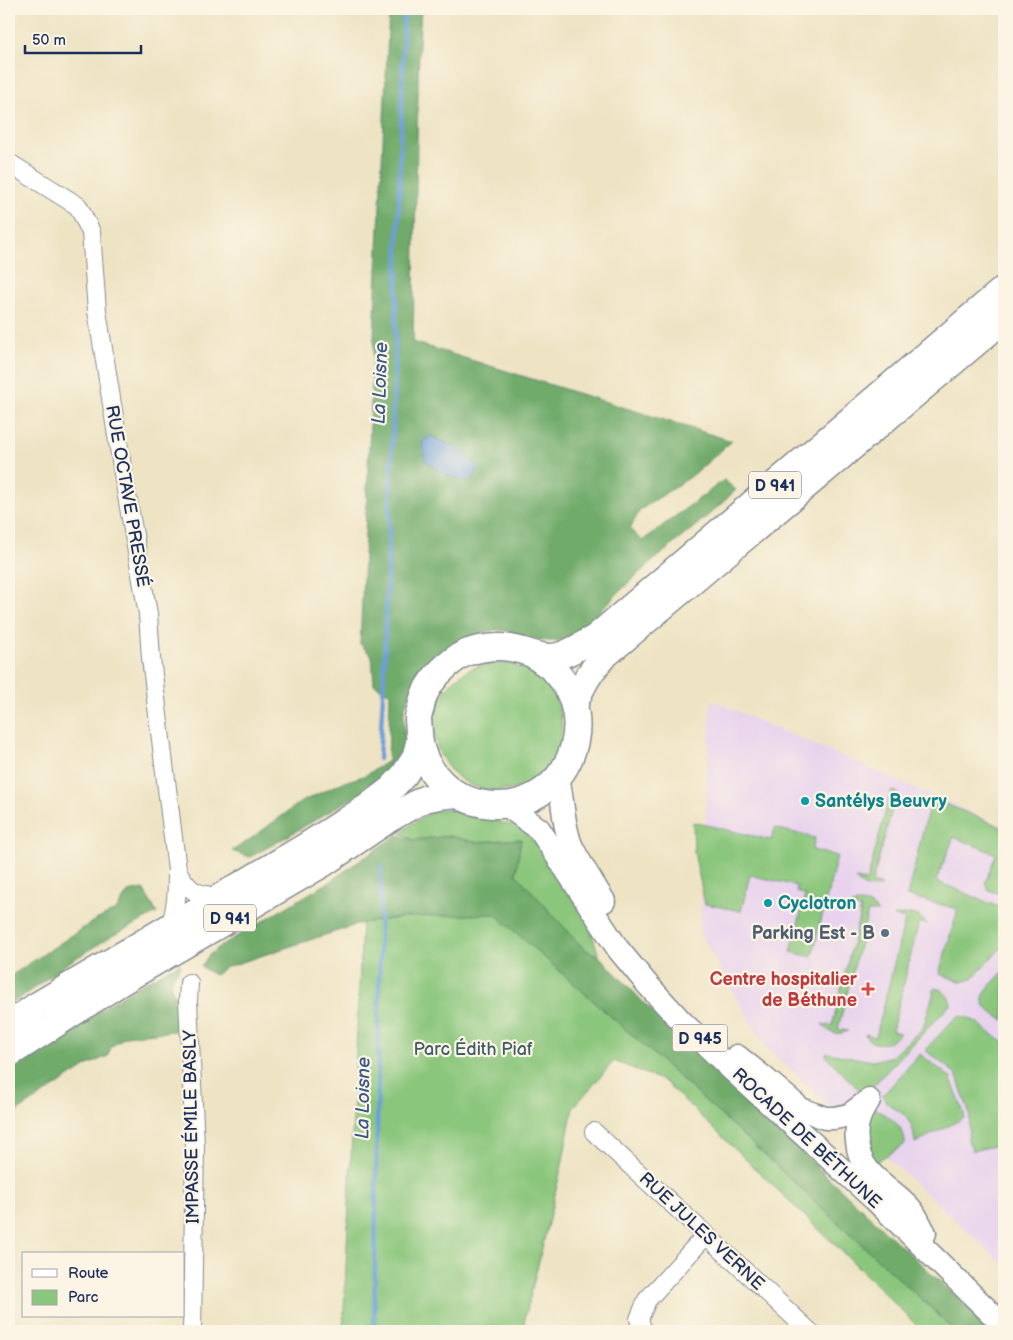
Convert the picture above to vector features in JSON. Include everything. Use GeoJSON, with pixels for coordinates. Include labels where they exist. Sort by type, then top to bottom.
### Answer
{"type":"FeatureCollection","features":[{"type":"Feature","properties":{"kind":"highway","name":"D 941"},"geometry":{"type":"LineString","coordinates":[[534,656],[556,657],[572,651],[595,638],[1004,289]]}},
{"type":"Feature","properties":{"kind":"highway","name":"D 941"},"geometry":{"type":"LineString","coordinates":[[574,705],[588,676],[604,656],[1004,319]]}},
{"type":"Feature","properties":{"kind":"highway"},"geometry":{"type":"LineString","coordinates":[[484,648],[510,648],[534,656],[552,668],[566,685],[574,705],[577,724],[575,743],[569,761],[558,777],[543,791],[525,801],[506,805],[488,805],[471,802],[456,794],[439,781],[426,763],[420,743],[418,717],[425,693],[440,671],[460,656],[484,648]]}},
{"type":"Feature","properties":{"kind":"highway","name":"D 941"},"geometry":{"type":"LineString","coordinates":[[9,1025],[36,1006],[221,897],[366,808],[391,789],[404,775],[415,758],[420,743]]}},
{"type":"Feature","properties":{"kind":"highway","name":"D 941"},"geometry":{"type":"LineString","coordinates":[[9,1054],[121,982],[324,863],[388,820],[424,799],[456,794]]}},
{"type":"Feature","properties":{"kind":"main road","name":"ROCADE DE BÉTHUNE"},"geometry":{"type":"LineString","coordinates":[[558,777],[562,793],[563,813],[571,845],[619,927],[648,966],[694,1016],[837,1154],[1004,1305]]}},
{"type":"Feature","properties":{"kind":"main road","name":"ROCADE DE BÉTHUNE"},"geometry":{"type":"LineString","coordinates":[[506,805],[539,830],[618,949],[646,984],[680,1020],[874,1199],[1004,1326]]}},
{"type":"Feature","properties":{"kind":"main road"},"geometry":{"type":"LineString","coordinates":[[729,1050],[801,1109],[825,1118],[849,1115],[869,1100],[860,1114],[857,1126],[857,1146],[860,1158],[866,1168],[877,1179],[912,1210],[925,1233]]}},
{"type":"Feature","properties":{"kind":"street","name":"RUE OCTAVE PRESSÉ"},"geometry":{"type":"LineString","coordinates":[[9,163],[78,206],[91,232],[97,311],[148,614],[177,870],[177,899],[170,927]]}},
{"type":"Feature","properties":{"kind":"street","name":"RUE OCTAVE PRESSÉ"},"geometry":{"type":"LineString","coordinates":[[177,870],[183,881],[194,892],[221,897]]}},
{"type":"Feature","properties":{"kind":"street","name":"IMPASSE ÉMILE BASLY"},"geometry":{"type":"LineString","coordinates":[[189,983],[188,1001],[195,1145],[192,1331]]}},
{"type":"Feature","properties":{"kind":"street","name":"RUE JULES VERNE"},"geometry":{"type":"LineString","coordinates":[[594,1132],[809,1331]]}},
{"type":"Feature","properties":{"kind":"street"},"geometry":{"type":"LineString","coordinates":[[643,1331],[639,1319],[647,1300],[706,1235]]}},
{"type":"Feature","properties":{"kind":"shaded area","name":"Centre hospitalier de Béthune"},"geometry":{"type":"Polygon","coordinates":[[[711,700],[1004,827],[1004,1265],[764,1045],[700,933],[711,700]]]}},
{"type":"Feature","properties":{"kind":"green space"},"geometry":{"type":"Polygon","coordinates":[[[389,9],[421,9],[413,342],[732,441],[693,475],[640,510],[630,529],[642,541],[724,480],[736,490],[568,637],[550,641],[495,630],[478,634],[458,645],[426,672],[408,697],[404,713],[403,753],[386,776],[360,794],[250,857],[232,851],[301,802],[341,783],[366,775],[388,761],[390,694],[374,684],[372,656],[360,644],[389,9]]]}},
{"type":"Feature","properties":{"kind":"green space"},"geometry":{"type":"Polygon","coordinates":[[[498,663],[522,668],[543,682],[557,703],[562,727],[557,751],[543,772],[522,786],[498,791],[474,786],[453,772],[439,751],[434,727],[439,703],[453,682],[474,668],[498,663]]]}},
{"type":"Feature","properties":{"kind":"green space"},"geometry":{"type":"Polygon","coordinates":[[[891,791],[897,792],[872,883],[882,886],[867,887],[855,879],[867,881],[891,791]]]}},
{"type":"Feature","properties":{"kind":"green space"},"geometry":{"type":"Polygon","coordinates":[[[931,798],[1004,828],[1004,896],[989,890],[985,883],[996,854],[954,837],[936,881],[1004,909],[1004,945],[972,979],[963,982],[939,974],[958,909],[907,896],[931,798]]]}},
{"type":"Feature","properties":{"kind":"green space"},"geometry":{"type":"Polygon","coordinates":[[[450,809],[461,814],[518,826],[526,832],[540,848],[588,922],[599,956],[584,949],[515,874],[521,839],[475,842],[449,836],[414,840],[400,833],[435,810],[450,809]]]}},
{"type":"Feature","properties":{"kind":"green space"},"geometry":{"type":"Polygon","coordinates":[[[693,822],[771,840],[775,828],[815,838],[812,850],[837,856],[812,957],[791,952],[805,895],[796,892],[797,886],[750,875],[741,911],[705,904],[694,852],[693,822]]]}},
{"type":"Feature","properties":{"kind":"green space"},"geometry":{"type":"Polygon","coordinates":[[[397,835],[414,840],[450,836],[475,842],[521,839],[516,874],[584,949],[599,956],[646,1005],[994,1331],[956,1331],[675,1073],[495,914],[406,917],[362,923],[224,968],[215,975],[201,967],[209,955],[222,945],[329,882],[397,835]]]}},
{"type":"Feature","properties":{"kind":"green space"},"geometry":{"type":"Polygon","coordinates":[[[143,889],[157,913],[112,936],[71,961],[9,1006],[9,977],[92,922],[116,910],[128,892],[143,889]]]}},
{"type":"Feature","properties":{"kind":"green space"},"geometry":{"type":"Polygon","coordinates":[[[857,903],[869,905],[878,912],[868,912],[838,1029],[848,1031],[834,1033],[822,1024],[832,1026],[861,909],[850,906],[857,903]]]}},
{"type":"Feature","properties":{"kind":"green space","name":"Parc Édith Piaf"},"geometry":{"type":"Polygon","coordinates":[[[495,914],[675,1073],[956,1331],[922,1331],[664,1081],[614,1061],[573,1108],[562,1165],[522,1331],[343,1331],[362,923],[406,917],[495,914]]]}},
{"type":"Feature","properties":{"kind":"green space"},"geometry":{"type":"Polygon","coordinates":[[[910,914],[919,916],[927,924],[919,922],[892,1031],[900,1033],[887,1043],[872,1042],[865,1034],[876,1037],[905,919],[894,916],[910,914]]]}},
{"type":"Feature","properties":{"kind":"green space"},"geometry":{"type":"Polygon","coordinates":[[[180,963],[181,966],[173,976],[171,987],[183,1011],[183,1030],[126,1036],[111,1047],[108,1056],[88,1065],[9,1119],[9,1070],[134,988],[180,963]]]}},
{"type":"Feature","properties":{"kind":"green space"},"geometry":{"type":"Polygon","coordinates":[[[1004,971],[1004,1021],[985,1006],[983,997],[988,987],[1004,971]]]}},
{"type":"Feature","properties":{"kind":"green space"},"geometry":{"type":"Polygon","coordinates":[[[935,988],[946,993],[951,1004],[870,1089],[860,1091],[825,1055],[827,1053],[873,1061],[892,1056],[923,1028],[935,988]]]}},
{"type":"Feature","properties":{"kind":"green space"},"geometry":{"type":"Polygon","coordinates":[[[958,1016],[977,1022],[1004,1042],[1004,1153],[997,1145],[973,1151],[968,1140],[970,1115],[956,1074],[925,1050],[958,1016]]]}},
{"type":"Feature","properties":{"kind":"green space"},"geometry":{"type":"Polygon","coordinates":[[[920,1054],[950,1077],[964,1113],[964,1118],[915,1143],[908,1120],[886,1102],[883,1095],[920,1054]]]}},
{"type":"Feature","properties":{"kind":"green space"},"geometry":{"type":"Polygon","coordinates":[[[872,1107],[889,1117],[899,1126],[905,1144],[871,1165],[863,1144],[872,1107]]]}},
{"type":"Feature","properties":{"kind":"water"},"geometry":{"type":"Polygon","coordinates":[[[430,436],[459,449],[478,466],[474,479],[460,479],[448,475],[425,460],[422,442],[430,436]]]}},
{"type":"Feature","properties":{"kind":"waterway","name":"La Loisne"},"geometry":{"type":"LineString","coordinates":[[379,759],[394,392],[404,9]]}},
{"type":"Feature","properties":{"kind":"waterway","name":"La Loisne"},"geometry":{"type":"LineString","coordinates":[[374,1331],[381,866]]}},
{"type":"Feature","properties":{"kind":"place","name":"Santélys Beuvry"},"geometry":{"type":"Point","coordinates":[805,801]}},
{"type":"Feature","properties":{"kind":"place","name":"Cyclotron"},"geometry":{"type":"Point","coordinates":[768,903]}},
{"type":"Feature","properties":{"kind":"place","name":"Parking Est - B"},"geometry":{"type":"Point","coordinates":[885,933]}},
{"type":"Feature","properties":{"kind":"place","name":"Centre hospitalier de Béthune"},"geometry":{"type":"Point","coordinates":[868,989]}}]}
